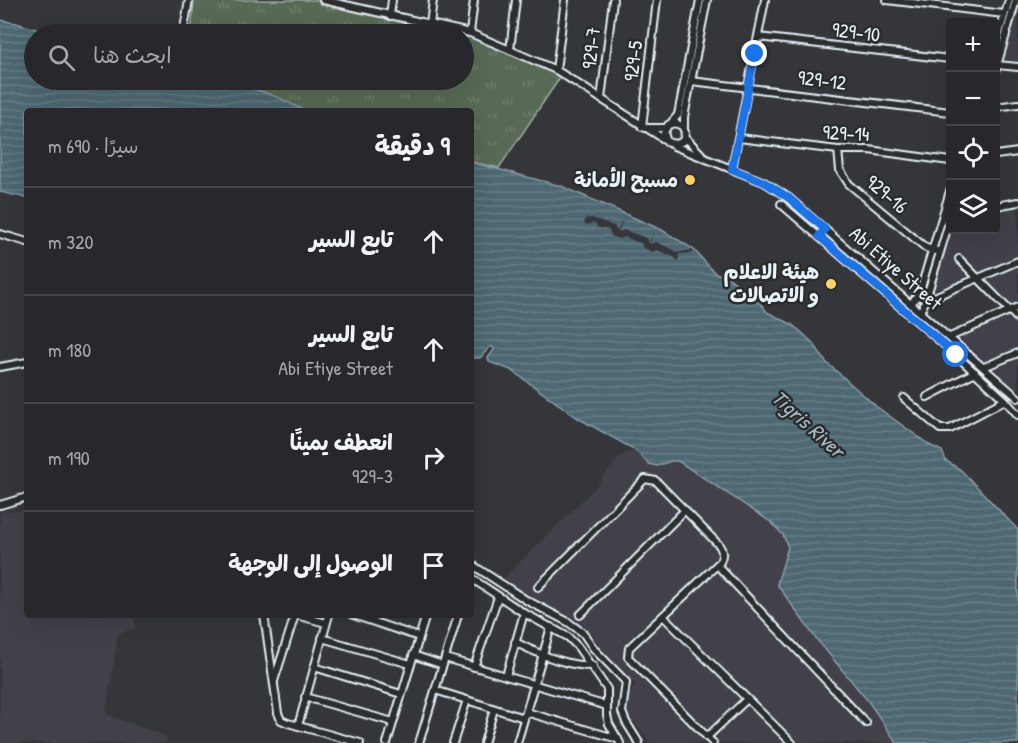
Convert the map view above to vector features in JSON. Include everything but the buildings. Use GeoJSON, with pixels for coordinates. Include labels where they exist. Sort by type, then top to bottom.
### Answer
{"type":"FeatureCollection","features":[{"type":"Feature","properties":{"kind":"street"},"geometry":{"type":"LineString","coordinates":[[185,24],[189,0]]}},
{"type":"Feature","properties":{"kind":"street","name":"Abi Etiye Street"},"geometry":{"type":"LineString","coordinates":[[323,0],[348,3],[426,24]]}},
{"type":"Feature","properties":{"kind":"street"},"geometry":{"type":"LineString","coordinates":[[390,16],[392,0]]}},
{"type":"Feature","properties":{"kind":"street"},"geometry":{"type":"LineString","coordinates":[[430,24],[434,0]]}},
{"type":"Feature","properties":{"kind":"street"},"geometry":{"type":"LineString","coordinates":[[471,24],[474,0]]}},
{"type":"Feature","properties":{"kind":"street"},"geometry":{"type":"LineString","coordinates":[[510,50],[516,0]]}},
{"type":"Feature","properties":{"kind":"street"},"geometry":{"type":"LineString","coordinates":[[556,70],[565,0]]}},
{"type":"Feature","properties":{"kind":"street","name":"929-7"},"geometry":{"type":"LineString","coordinates":[[601,99],[613,0]]}},
{"type":"Feature","properties":{"kind":"street","name":"929-5"},"geometry":{"type":"LineString","coordinates":[[642,127],[657,0]]}},
{"type":"Feature","properties":{"kind":"street"},"geometry":{"type":"LineString","coordinates":[[700,0],[678,115],[665,128],[664,135],[669,143],[680,143],[685,137],[683,120],[706,0]]}},
{"type":"Feature","properties":{"kind":"street"},"geometry":{"type":"LineString","coordinates":[[732,169],[765,0]]}},
{"type":"Feature","properties":{"kind":"street"},"geometry":{"type":"LineString","coordinates":[[887,0],[1011,14]]}},
{"type":"Feature","properties":{"kind":"street"},"geometry":{"type":"LineString","coordinates":[[1000,36],[1011,14],[1009,0]]}},
{"type":"Feature","properties":{"kind":"street"},"geometry":{"type":"LineString","coordinates":[[1000,53],[1016,0]]}},
{"type":"Feature","properties":{"kind":"street","name":"Abi Etiye Street"},"geometry":{"type":"LineString","coordinates":[[474,35],[556,70],[669,143],[764,182],[789,198],[912,303],[1018,398]]}},
{"type":"Feature","properties":{"kind":"street","name":"929-10"},"geometry":{"type":"LineString","coordinates":[[758,37],[946,58]]}},
{"type":"Feature","properties":{"kind":"street"},"geometry":{"type":"LineString","coordinates":[[1000,67],[1018,67]]}},
{"type":"Feature","properties":{"kind":"street","name":"929-12"},"geometry":{"type":"LineString","coordinates":[[691,81],[946,110]]}},
{"type":"Feature","properties":{"kind":"street"},"geometry":{"type":"LineString","coordinates":[[1000,106],[1018,104]]}},
{"type":"Feature","properties":{"kind":"street"},"geometry":{"type":"LineString","coordinates":[[671,123],[679,124],[684,128]]}},
{"type":"Feature","properties":{"kind":"street"},"geometry":{"type":"LineString","coordinates":[[642,127],[665,128]]}},
{"type":"Feature","properties":{"kind":"street","name":"Abi Etiye Street"},"geometry":{"type":"LineString","coordinates":[[685,137],[710,161]]}},
{"type":"Feature","properties":{"kind":"street","name":"929-14"},"geometry":{"type":"LineString","coordinates":[[739,138],[838,150],[869,150],[946,160]]}},
{"type":"Feature","properties":{"kind":"street","name":"929-16"},"geometry":{"type":"LineString","coordinates":[[838,150],[840,170],[849,184],[926,248],[932,250]]}},
{"type":"Feature","properties":{"kind":"street"},"geometry":{"type":"LineString","coordinates":[[1000,154],[1018,152]]}},
{"type":"Feature","properties":{"kind":"street"},"geometry":{"type":"LineString","coordinates":[[1000,205],[1018,202]]}},
{"type":"Feature","properties":{"kind":"street"},"geometry":{"type":"LineString","coordinates":[[781,204],[975,372],[1005,400],[1018,416]]}},
{"type":"Feature","properties":{"kind":"street"},"geometry":{"type":"LineString","coordinates":[[912,303],[918,296],[946,207]]}},
{"type":"Feature","properties":{"kind":"street"},"geometry":{"type":"LineString","coordinates":[[819,236],[825,229]]}},
{"type":"Feature","properties":{"kind":"street"},"geometry":{"type":"LineString","coordinates":[[0,234],[24,241]]}},
{"type":"Feature","properties":{"kind":"street"},"geometry":{"type":"LineString","coordinates":[[921,311],[946,234]]}},
{"type":"Feature","properties":{"kind":"street"},"geometry":{"type":"LineString","coordinates":[[932,250],[940,252]]}},
{"type":"Feature","properties":{"kind":"street"},"geometry":{"type":"LineString","coordinates":[[959,259],[1018,319]]}},
{"type":"Feature","properties":{"kind":"street"},"geometry":{"type":"LineString","coordinates":[[918,296],[926,299],[1018,261]]}},
{"type":"Feature","properties":{"kind":"street"},"geometry":{"type":"LineString","coordinates":[[950,337],[1018,307]]}},
{"type":"Feature","properties":{"kind":"street"},"geometry":{"type":"LineString","coordinates":[[984,368],[1018,353]]}},
{"type":"Feature","properties":{"kind":"street"},"geometry":{"type":"LineString","coordinates":[[0,367],[24,363]]}},
{"type":"Feature","properties":{"kind":"street"},"geometry":{"type":"LineString","coordinates":[[927,397],[975,372]]}},
{"type":"Feature","properties":{"kind":"street"},"geometry":{"type":"LineString","coordinates":[[904,398],[940,429],[945,430],[1005,400]]}},
{"type":"Feature","properties":{"kind":"street"},"geometry":{"type":"LineString","coordinates":[[538,587],[645,479],[656,481],[722,550],[723,556],[717,565],[629,648],[628,657],[713,743]]}},
{"type":"Feature","properties":{"kind":"street"},"geometry":{"type":"LineString","coordinates":[[0,506],[24,498]]}},
{"type":"Feature","properties":{"kind":"street"},"geometry":{"type":"LineString","coordinates":[[580,615],[685,510]]}},
{"type":"Feature","properties":{"kind":"street"},"geometry":{"type":"LineString","coordinates":[[717,565],[866,723]]}},
{"type":"Feature","properties":{"kind":"street"},"geometry":{"type":"LineString","coordinates":[[474,566],[525,600],[554,613],[584,633],[594,649],[626,682],[622,712],[639,743]]}},
{"type":"Feature","properties":{"kind":"street"},"geometry":{"type":"LineString","coordinates":[[474,580],[524,613],[568,637],[578,647],[607,689],[609,724],[619,741]]}},
{"type":"Feature","properties":{"kind":"street"},"geometry":{"type":"LineString","coordinates":[[474,667],[498,597]]}},
{"type":"Feature","properties":{"kind":"street"},"geometry":{"type":"LineString","coordinates":[[506,676],[524,613]]}},
{"type":"Feature","properties":{"kind":"street"},"geometry":{"type":"LineString","coordinates":[[663,616],[792,743]]}},
{"type":"Feature","properties":{"kind":"street"},"geometry":{"type":"LineString","coordinates":[[264,618],[278,713],[281,720],[360,743]]}},
{"type":"Feature","properties":{"kind":"street"},"geometry":{"type":"LineString","coordinates":[[274,682],[295,618]]}},
{"type":"Feature","properties":{"kind":"street"},"geometry":{"type":"LineString","coordinates":[[307,618],[326,623]]}},
{"type":"Feature","properties":{"kind":"street"},"geometry":{"type":"LineString","coordinates":[[298,726],[328,618]]}},
{"type":"Feature","properties":{"kind":"street"},"geometry":{"type":"LineString","coordinates":[[362,618],[419,637]]}},
{"type":"Feature","properties":{"kind":"street"},"geometry":{"type":"LineString","coordinates":[[387,743],[425,618]]}},
{"type":"Feature","properties":{"kind":"street"},"geometry":{"type":"LineString","coordinates":[[419,743],[457,618]]}},
{"type":"Feature","properties":{"kind":"street"},"geometry":{"type":"LineString","coordinates":[[520,742],[525,715],[551,627]]}},
{"type":"Feature","properties":{"kind":"street"},"geometry":{"type":"LineString","coordinates":[[322,638],[410,664]]}},
{"type":"Feature","properties":{"kind":"street"},"geometry":{"type":"LineString","coordinates":[[515,642],[543,655],[580,665],[593,666]]}},
{"type":"Feature","properties":{"kind":"street"},"geometry":{"type":"LineString","coordinates":[[412,655],[443,665]]}},
{"type":"Feature","properties":{"kind":"street"},"geometry":{"type":"LineString","coordinates":[[445,658],[608,706]]}},
{"type":"Feature","properties":{"kind":"street"},"geometry":{"type":"LineString","coordinates":[[314,667],[401,694]]}},
{"type":"Feature","properties":{"kind":"street"},"geometry":{"type":"LineString","coordinates":[[435,690],[619,741]]}},
{"type":"Feature","properties":{"kind":"street"},"geometry":{"type":"LineString","coordinates":[[305,697],[393,722]]}},
{"type":"Feature","properties":{"kind":"street"},"geometry":{"type":"LineString","coordinates":[[707,737],[747,699]]}},
{"type":"Feature","properties":{"kind":"street"},"geometry":{"type":"LineString","coordinates":[[453,743],[467,700]]}},
{"type":"Feature","properties":{"kind":"street"},"geometry":{"type":"LineString","coordinates":[[484,743],[494,708]]}},
{"type":"Feature","properties":{"kind":"shaded area"},"geometry":{"type":"Polygon","coordinates":[[[1018,7],[1018,63],[1001,61],[1018,7]]]}},
{"type":"Feature","properties":{"kind":"shaded area"},"geometry":{"type":"Polygon","coordinates":[[[1018,206],[1018,391],[957,336],[1013,311],[979,275],[930,296],[952,234],[1000,234],[1000,208],[1018,206]]]}},
{"type":"Feature","properties":{"kind":"shaded area"},"geometry":{"type":"Polygon","coordinates":[[[635,450],[649,464],[657,466],[674,460],[684,464],[760,513],[783,535],[788,547],[777,584],[814,636],[868,701],[897,743],[651,743],[621,707],[635,685],[587,632],[508,584],[504,578],[594,489],[620,456],[635,450]]]}},
{"type":"Feature","properties":{"kind":"shaded area"},"geometry":{"type":"Polygon","coordinates":[[[24,510],[24,618],[134,618],[136,628],[118,634],[106,714],[166,736],[167,743],[0,743],[0,511],[24,510]]]}},
{"type":"Feature","properties":{"kind":"green space"},"geometry":{"type":"Polygon","coordinates":[[[194,0],[327,0],[423,24],[192,24],[194,0]]]}},
{"type":"Feature","properties":{"kind":"green space"},"geometry":{"type":"Polygon","coordinates":[[[474,38],[503,47],[563,73],[499,168],[474,163],[474,108],[298,108],[254,90],[474,90],[474,38]]]}},
{"type":"Feature","properties":{"kind":"water"},"geometry":{"type":"Polygon","coordinates":[[[0,20],[24,25],[24,90],[256,90],[299,108],[24,108],[24,197],[0,192],[0,20]]]}},
{"type":"Feature","properties":{"kind":"water","name":"Tigris River"},"geometry":{"type":"Polygon","coordinates":[[[474,163],[561,186],[662,230],[693,249],[715,273],[728,277],[762,305],[767,312],[800,331],[814,344],[826,362],[877,407],[931,446],[942,451],[946,461],[961,470],[1018,530],[1018,743],[897,743],[868,701],[814,636],[777,584],[788,547],[783,535],[771,522],[678,461],[657,466],[649,464],[635,450],[578,418],[511,370],[489,362],[488,358],[494,350],[493,347],[490,347],[480,358],[474,358],[474,163]]]}},
{"type":"Feature","properties":{"kind":"pier"},"geometry":{"type":"Polygon","coordinates":[[[625,214],[618,232],[624,230],[646,238],[649,244],[655,228],[650,244],[656,242],[678,252],[693,250],[693,253],[679,254],[678,261],[657,250],[652,252],[643,248],[641,243],[625,237],[619,239],[611,236],[609,230],[596,227],[597,225],[593,223],[584,224],[586,217],[592,218],[614,226],[617,231],[625,214]]]}},
{"type":"Feature","properties":{"kind":"place","name":"مسبح الأمانة"},"geometry":{"type":"Point","coordinates":[690,180]}},
{"type":"Feature","properties":{"kind":"place","name":"هيئة الاعلام و الاتصالات"},"geometry":{"type":"Point","coordinates":[831,284]}},
{"type":"Feature","properties":{"kind":"route"},"geometry":{"type":"LineString","coordinates":[[755,54],[732,169],[764,182],[789,198],[825,229],[819,236],[956,355]]}}]}
